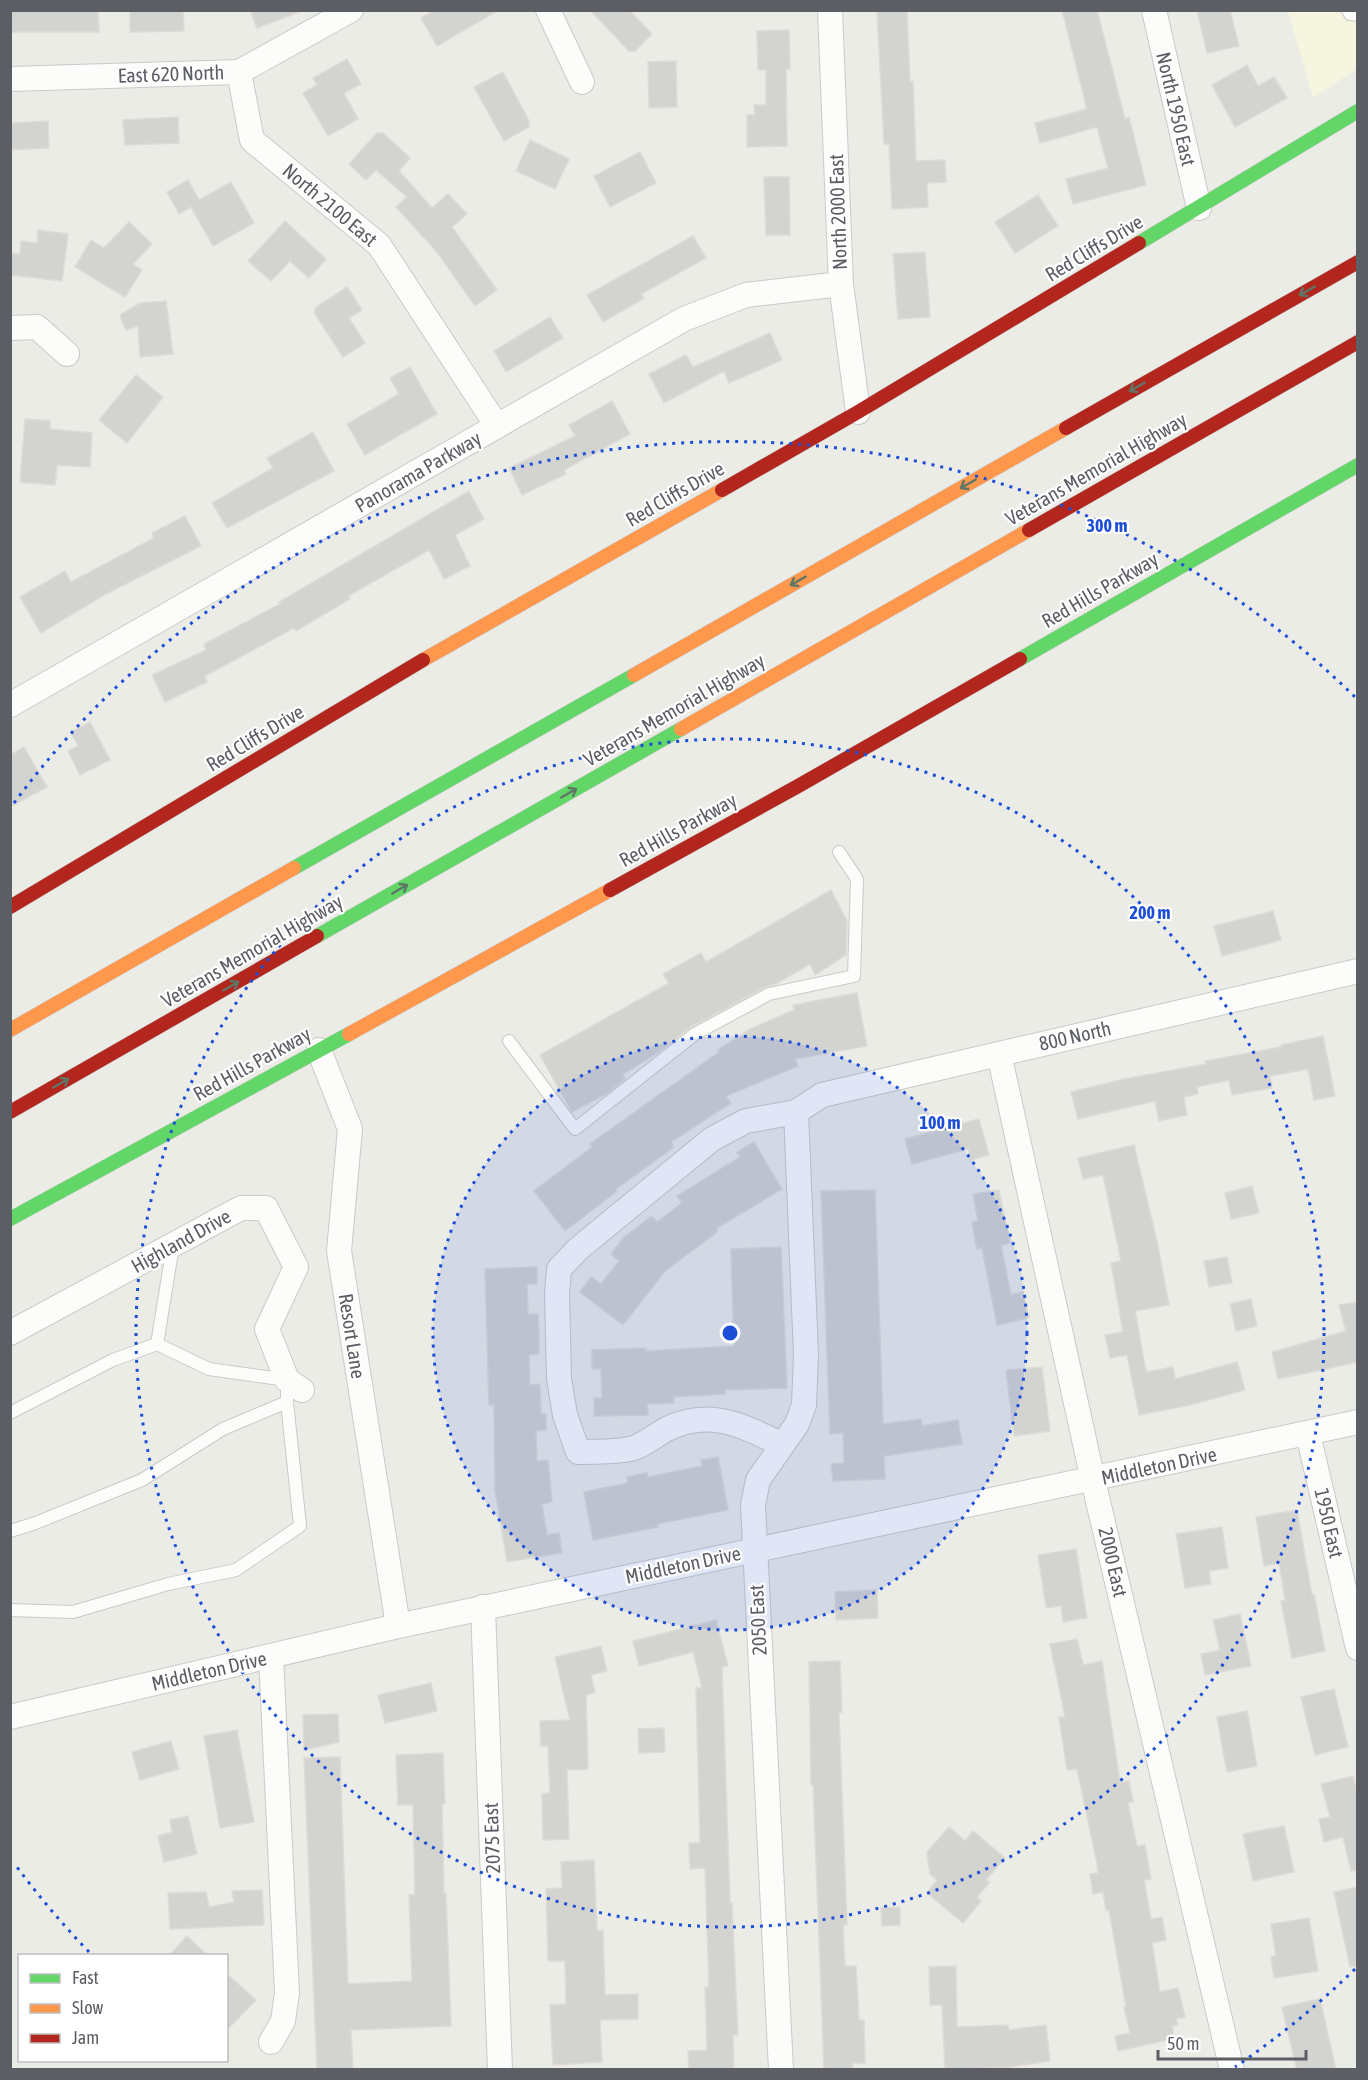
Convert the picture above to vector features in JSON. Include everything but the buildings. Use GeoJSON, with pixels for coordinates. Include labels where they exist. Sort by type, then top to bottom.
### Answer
{"type":"FeatureCollection","features":[{"type":"Feature","properties":{"kind":"main road","name":"Red Cliffs Drive"},"geometry":{"type":"LineString","coordinates":[[10,907],[406,670],[858,412],[1358,111]]}},
{"type":"Feature","properties":{"kind":"main road"},"geometry":{"type":"LineString","coordinates":[[10,1030],[1358,262]]}},
{"type":"Feature","properties":{"kind":"main road","name":"Veterans Memorial Highway"},"geometry":{"type":"LineString","coordinates":[[10,1112],[1358,342]]}},
{"type":"Feature","properties":{"kind":"main road","name":"Red Hills Parkway"},"geometry":{"type":"LineString","coordinates":[[10,1219],[800,785],[1358,465]]}},
{"type":"Feature","properties":{"kind":"street","name":"East 620 North"},"geometry":{"type":"LineString","coordinates":[[10,80],[239,72],[351,10]]}},
{"type":"Feature","properties":{"kind":"street"},"geometry":{"type":"LineString","coordinates":[[548,10],[582,82]]}},
{"type":"Feature","properties":{"kind":"street","name":"North 2000 East"},"geometry":{"type":"LineString","coordinates":[[830,10],[841,284],[858,412]]}},
{"type":"Feature","properties":{"kind":"street","name":"North 1950 East"},"geometry":{"type":"LineString","coordinates":[[1154,10],[1199,208]]}},
{"type":"Feature","properties":{"kind":"street","name":"North 2100 East"},"geometry":{"type":"LineString","coordinates":[[239,72],[252,140],[379,245],[497,426]]}},
{"type":"Feature","properties":{"kind":"street","name":"Panorama Parkway"},"geometry":{"type":"LineString","coordinates":[[10,705],[684,319],[746,295],[841,284]]}},
{"type":"Feature","properties":{"kind":"street"},"geometry":{"type":"LineString","coordinates":[[10,328],[37,327],[67,354]]}},
{"type":"Feature","properties":{"kind":"street","name":"800 North"},"geometry":{"type":"LineString","coordinates":[[796,1112],[822,1095],[1358,971]]}},
{"type":"Feature","properties":{"kind":"street","name":"Resort Lane"},"geometry":{"type":"LineString","coordinates":[[319,1050],[351,1129],[339,1251],[398,1626]]}},
{"type":"Feature","properties":{"kind":"street","name":"2000 East"},"geometry":{"type":"LineString","coordinates":[[999,1054],[1093,1480],[1232,2070]]}},
{"type":"Feature","properties":{"kind":"street"},"geometry":{"type":"LineString","coordinates":[[781,1444],[749,1429],[719,1420],[690,1419],[635,1447],[578,1452],[565,1415],[559,1379],[556,1294],[559,1269],[578,1249],[711,1138],[746,1121],[796,1112]]}},
{"type":"Feature","properties":{"kind":"street","name":"2050 East"},"geometry":{"type":"LineString","coordinates":[[781,2070],[753,1505],[758,1480],[797,1424],[804,1405],[806,1355],[796,1112]]}},
{"type":"Feature","properties":{"kind":"street","name":"Highland Drive"},"geometry":{"type":"LineString","coordinates":[[10,1333],[241,1208],[266,1208],[296,1267],[267,1329],[292,1391]]}},
{"type":"Feature","properties":{"kind":"street","name":"Middleton Drive"},"geometry":{"type":"LineString","coordinates":[[10,1717],[483,1607],[1093,1480],[1358,1422]]}},
{"type":"Feature","properties":{"kind":"street","name":"1950 East"},"geometry":{"type":"LineString","coordinates":[[1308,1434],[1358,1648]]}},
{"type":"Feature","properties":{"kind":"street","name":"2075 East"},"geometry":{"type":"LineString","coordinates":[[483,1607],[500,2070]]}},
{"type":"Feature","properties":{"kind":"street"},"geometry":{"type":"LineString","coordinates":[[271,1656],[287,1993],[283,2021],[271,2042]]}},
{"type":"Feature","properties":{"kind":"lane"},"geometry":{"type":"LineString","coordinates":[[1348,10],[1350,14],[1358,15]]}},
{"type":"Feature","properties":{"kind":"lane"},"geometry":{"type":"LineString","coordinates":[[509,1041],[575,1129],[704,1029],[769,994],[854,976],[857,879],[839,852]]}},
{"type":"Feature","properties":{"kind":"lane"},"geometry":{"type":"LineString","coordinates":[[158,1344],[173,1246]]}},
{"type":"Feature","properties":{"kind":"lane"},"geometry":{"type":"LineString","coordinates":[[10,1413],[112,1360],[158,1344],[209,1369],[292,1391]]}},
{"type":"Feature","properties":{"kind":"lane"},"geometry":{"type":"LineString","coordinates":[[10,1531],[142,1480],[292,1391]]}},
{"type":"Feature","properties":{"kind":"lane"},"geometry":{"type":"LineString","coordinates":[[10,1610],[73,1612],[168,1584],[236,1570],[300,1526],[292,1391]]}},
{"type":"Feature","properties":{"kind":"shaded area"},"geometry":{"type":"Polygon","coordinates":[[[1288,11],[1357,11],[1357,69],[1313,98],[1288,11]]]}},
{"type":"Feature","properties":{"kind":"traffic: fast"},"geometry":{"type":"LineString","coordinates":[[1139,243],[1358,111]]}},
{"type":"Feature","properties":{"kind":"traffic: fast"},"geometry":{"type":"LineString","coordinates":[[1020,659],[1358,465]]}},
{"type":"Feature","properties":{"kind":"traffic: fast"},"geometry":{"type":"LineString","coordinates":[[294,868],[634,675]]}},
{"type":"Feature","properties":{"kind":"traffic: fast"},"geometry":{"type":"LineString","coordinates":[[317,936],[681,729]]}},
{"type":"Feature","properties":{"kind":"traffic: fast"},"geometry":{"type":"LineString","coordinates":[[10,1219],[349,1034]]}},
{"type":"Feature","properties":{"kind":"traffic: slow"},"geometry":{"type":"LineString","coordinates":[[634,675],[1066,428]]}},
{"type":"Feature","properties":{"kind":"traffic: slow"},"geometry":{"type":"LineString","coordinates":[[423,660],[722,490]]}},
{"type":"Feature","properties":{"kind":"traffic: slow"},"geometry":{"type":"LineString","coordinates":[[681,729],[1029,530]]}},
{"type":"Feature","properties":{"kind":"traffic: slow"},"geometry":{"type":"LineString","coordinates":[[10,1030],[294,868]]}},
{"type":"Feature","properties":{"kind":"traffic: slow"},"geometry":{"type":"LineString","coordinates":[[349,1034],[610,890]]}},
{"type":"Feature","properties":{"kind":"traffic: jam"},"geometry":{"type":"LineString","coordinates":[[722,490],[858,412],[1139,243]]}},
{"type":"Feature","properties":{"kind":"traffic: jam"},"geometry":{"type":"LineString","coordinates":[[1066,428],[1358,262]]}},
{"type":"Feature","properties":{"kind":"traffic: jam"},"geometry":{"type":"LineString","coordinates":[[1029,530],[1358,342]]}},
{"type":"Feature","properties":{"kind":"traffic: jam"},"geometry":{"type":"LineString","coordinates":[[610,890],[1020,659]]}},
{"type":"Feature","properties":{"kind":"traffic: jam"},"geometry":{"type":"LineString","coordinates":[[10,907],[423,660]]}},
{"type":"Feature","properties":{"kind":"traffic: jam"},"geometry":{"type":"LineString","coordinates":[[10,1112],[317,936]]}}]}
